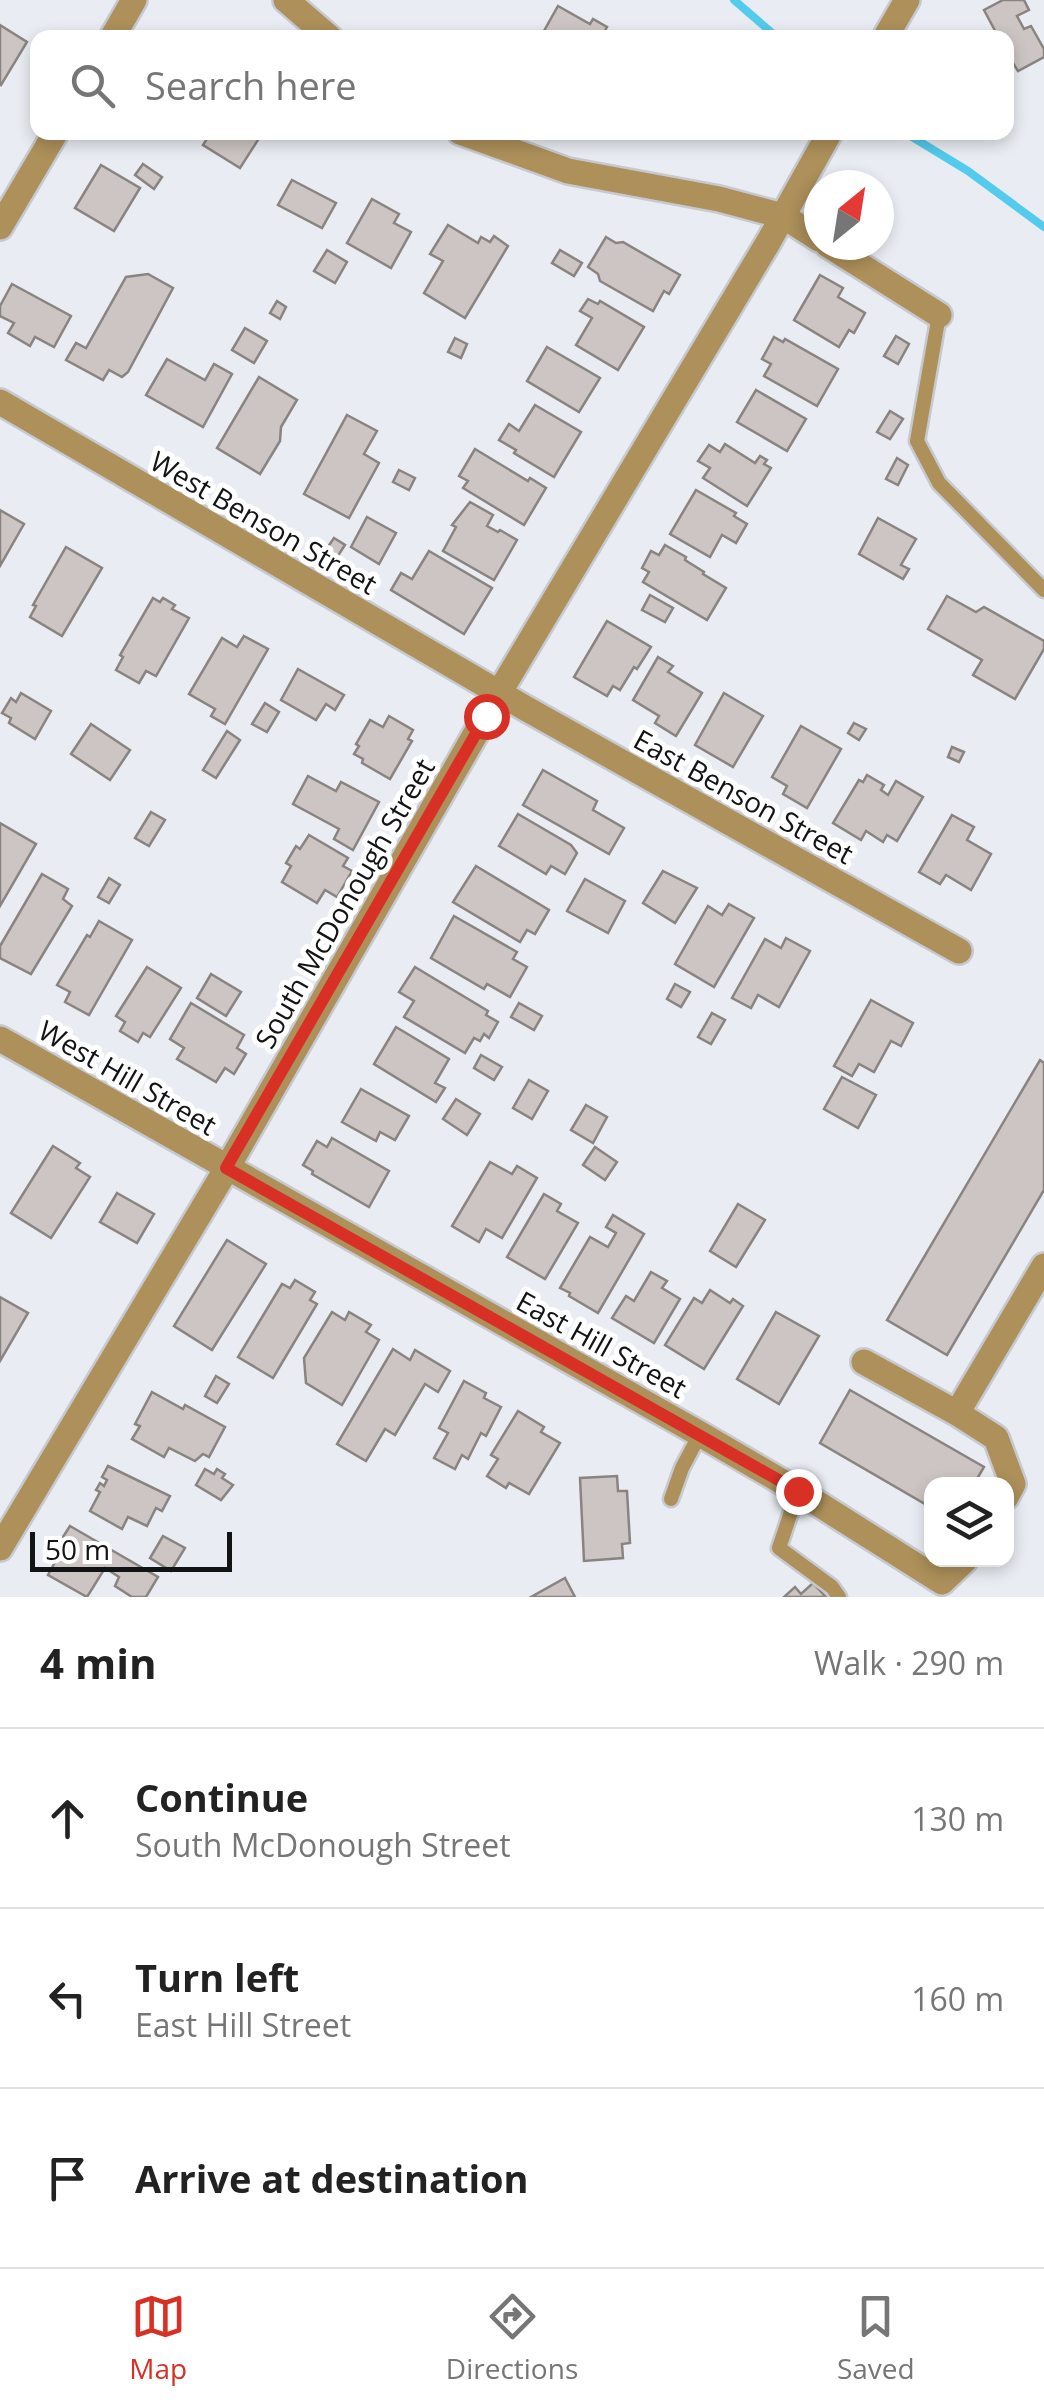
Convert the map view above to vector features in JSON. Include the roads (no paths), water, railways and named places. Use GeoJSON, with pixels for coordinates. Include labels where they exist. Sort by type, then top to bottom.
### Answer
{"type":"FeatureCollection","features":[{"type":"Feature","properties":{"kind":"street"},"geometry":{"type":"LineString","coordinates":[[117,30],[134,0]]}},
{"type":"Feature","properties":{"kind":"street"},"geometry":{"type":"LineString","coordinates":[[286,0],[321,30]]}},
{"type":"Feature","properties":{"kind":"street"},"geometry":{"type":"LineString","coordinates":[[890,30],[907,0]]}},
{"type":"Feature","properties":{"kind":"street"},"geometry":{"type":"LineString","coordinates":[[0,227],[51,140]]}},
{"type":"Feature","properties":{"kind":"street"},"geometry":{"type":"LineString","coordinates":[[482,140],[568,172],[719,199],[783,216],[804,229]]}},
{"type":"Feature","properties":{"kind":"street","name":"South McDonough Street"},"geometry":{"type":"LineString","coordinates":[[0,1548],[826,140]]}},
{"type":"Feature","properties":{"kind":"street"},"geometry":{"type":"LineString","coordinates":[[852,260],[939,315]]}},
{"type":"Feature","properties":{"kind":"street","name":"West Benson Street"},"geometry":{"type":"LineString","coordinates":[[0,402],[499,694]]}},
{"type":"Feature","properties":{"kind":"street","name":"East Benson Street"},"geometry":{"type":"LineString","coordinates":[[499,694],[960,951]]}},
{"type":"Feature","properties":{"kind":"street","name":"West Hill Street"},"geometry":{"type":"LineString","coordinates":[[0,1038],[226,1168]]}},
{"type":"Feature","properties":{"kind":"street","name":"East Hill Street"},"geometry":{"type":"LineString","coordinates":[[226,1168],[798,1491],[947,1589]]}},
{"type":"Feature","properties":{"kind":"street"},"geometry":{"type":"LineString","coordinates":[[957,1413],[1044,1266]]}},
{"type":"Feature","properties":{"kind":"street"},"geometry":{"type":"LineString","coordinates":[[864,1362],[996,1438],[1010,1477]]}},
{"type":"Feature","properties":{"kind":"street"},"geometry":{"type":"LineString","coordinates":[[947,1589],[961,1567]]}},
{"type":"Feature","properties":{"kind":"lane"},"geometry":{"type":"LineString","coordinates":[[939,315],[917,441],[939,483],[1044,590]]}},
{"type":"Feature","properties":{"kind":"lane"},"geometry":{"type":"LineString","coordinates":[[671,1500],[700,1434]]}},
{"type":"Feature","properties":{"kind":"lane"},"geometry":{"type":"LineString","coordinates":[[798,1491],[779,1548],[832,1587],[838,1597]]}},
{"type":"Feature","properties":{"kind":"waterway"},"geometry":{"type":"LineString","coordinates":[[734,0],[769,30]]}},
{"type":"Feature","properties":{"kind":"waterway"},"geometry":{"type":"LineString","coordinates":[[917,140],[968,171],[1044,227]]}}]}
